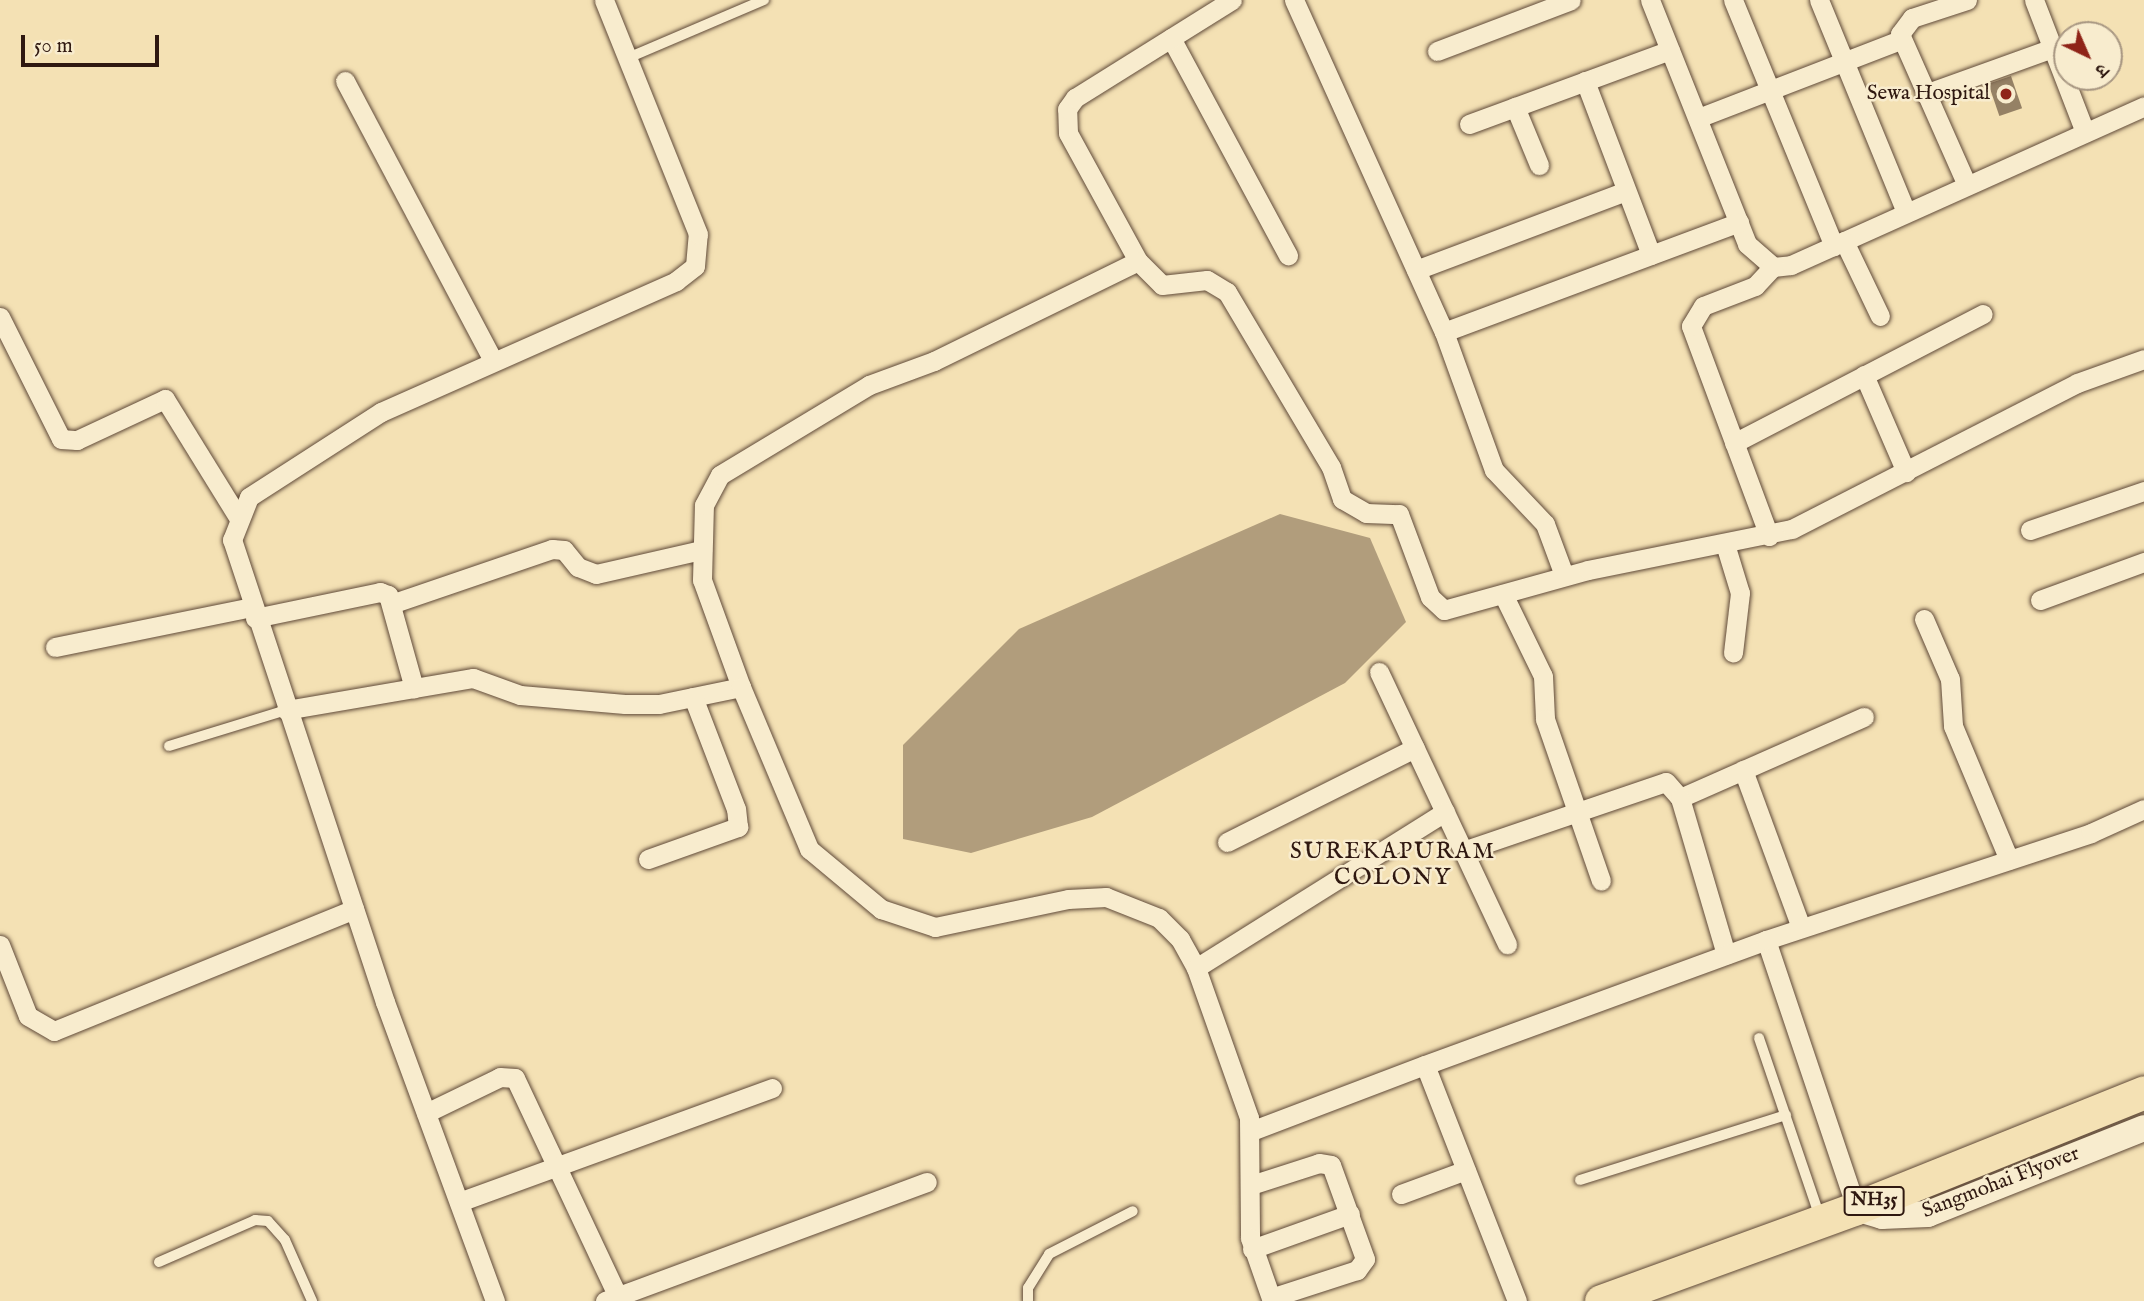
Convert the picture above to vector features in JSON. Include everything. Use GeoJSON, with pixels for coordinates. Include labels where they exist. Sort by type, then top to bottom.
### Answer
{"type":"FeatureCollection","features":[{"type":"Feature","properties":{"kind":"highway","name":"NH35"},"geometry":{"type":"LineString","coordinates":[[1601,1301],[1856,1208],[2144,1092]]}},
{"type":"Feature","properties":{"kind":"main road","name":"Sangmohai Flyover"},"geometry":{"type":"LineString","coordinates":[[1856,1208],[1882,1216],[1927,1214],[2144,1128]]}},
{"type":"Feature","properties":{"kind":"street"},"geometry":{"type":"LineString","coordinates":[[495,1301],[354,909],[253,613],[232,540],[238,517],[248,497],[270,479],[381,412],[676,281],[695,266],[698,234],[604,0]]}},
{"type":"Feature","properties":{"kind":"street"},"geometry":{"type":"LineString","coordinates":[[1232,0],[1075,99],[1064,121],[1138,261],[1162,285],[1207,280],[1227,292],[1331,467],[1342,499],[1366,513],[1399,513],[1436,606],[1453,610],[1564,575],[1769,536],[1825,514],[2077,383],[2144,359]]}},
{"type":"Feature","properties":{"kind":"street"},"geometry":{"type":"LineString","coordinates":[[1294,0],[1444,332],[1494,470],[1545,524],[1564,575]]}},
{"type":"Feature","properties":{"kind":"street"},"geometry":{"type":"LineString","coordinates":[[1437,51],[1571,0]]}},
{"type":"Feature","properties":{"kind":"street"},"geometry":{"type":"LineString","coordinates":[[1650,0],[1739,222],[1759,260],[1773,267],[1791,265],[2144,106]]}},
{"type":"Feature","properties":{"kind":"street"},"geometry":{"type":"LineString","coordinates":[[1733,0],[1839,243],[1880,316]]}},
{"type":"Feature","properties":{"kind":"street"},"geometry":{"type":"LineString","coordinates":[[1819,0],[1906,212]]}},
{"type":"Feature","properties":{"kind":"street"},"geometry":{"type":"LineString","coordinates":[[1967,0],[1912,18],[1903,26],[1900,40],[1967,185]]}},
{"type":"Feature","properties":{"kind":"street"},"geometry":{"type":"LineString","coordinates":[[1926,94],[2053,48],[2039,2]]}},
{"type":"Feature","properties":{"kind":"street"},"geometry":{"type":"LineString","coordinates":[[1171,38],[1288,255]]}},
{"type":"Feature","properties":{"kind":"street"},"geometry":{"type":"LineString","coordinates":[[1698,118],[1900,40]]}},
{"type":"Feature","properties":{"kind":"street"},"geometry":{"type":"LineString","coordinates":[[1469,124],[1670,50]]}},
{"type":"Feature","properties":{"kind":"street"},"geometry":{"type":"LineString","coordinates":[[345,81],[494,360]]}},
{"type":"Feature","properties":{"kind":"street"},"geometry":{"type":"LineString","coordinates":[[1585,81],[1651,255]]}},
{"type":"Feature","properties":{"kind":"street"},"geometry":{"type":"LineString","coordinates":[[2069,91],[2085,132]]}},
{"type":"Feature","properties":{"kind":"street"},"geometry":{"type":"LineString","coordinates":[[1515,107],[1539,164]]}},
{"type":"Feature","properties":{"kind":"street"},"geometry":{"type":"LineString","coordinates":[[1416,270],[1626,191]]}},
{"type":"Feature","properties":{"kind":"street"},"geometry":{"type":"LineString","coordinates":[[1444,332],[1739,222]]}},
{"type":"Feature","properties":{"kind":"street"},"geometry":{"type":"LineString","coordinates":[[1138,261],[950,354],[869,385],[720,475],[705,505],[702,550],[705,598],[809,849],[881,909],[935,928],[1068,899],[1106,897],[1159,918],[1180,939],[1196,968],[1251,1131],[1251,1185],[1252,1249],[1271,1299],[1363,1265],[1350,1214],[1335,1171],[1325,1162],[1251,1185]]}},
{"type":"Feature","properties":{"kind":"street"},"geometry":{"type":"LineString","coordinates":[[1769,536],[1691,326],[1693,315],[1755,286],[1773,267]]}},
{"type":"Feature","properties":{"kind":"street"},"geometry":{"type":"LineString","coordinates":[[1734,443],[1983,314]]}},
{"type":"Feature","properties":{"kind":"street"},"geometry":{"type":"LineString","coordinates":[[0,317],[61,439],[77,440],[165,399],[238,517]]}},
{"type":"Feature","properties":{"kind":"street"},"geometry":{"type":"LineString","coordinates":[[1864,375],[1906,472]]}},
{"type":"Feature","properties":{"kind":"street"},"geometry":{"type":"LineString","coordinates":[[2030,530],[2144,491]]}},
{"type":"Feature","properties":{"kind":"street"},"geometry":{"type":"LineString","coordinates":[[1725,544],[1740,593],[1733,653]]}},
{"type":"Feature","properties":{"kind":"street"},"geometry":{"type":"LineString","coordinates":[[394,603],[552,549],[564,550],[578,567],[596,575],[702,550]]}},
{"type":"Feature","properties":{"kind":"street"},"geometry":{"type":"LineString","coordinates":[[2040,600],[2144,562]]}},
{"type":"Feature","properties":{"kind":"street"},"geometry":{"type":"LineString","coordinates":[[55,647],[380,592],[394,603],[414,688]]}},
{"type":"Feature","properties":{"kind":"street"},"geometry":{"type":"LineString","coordinates":[[1503,594],[1543,676],[1545,719],[1601,881]]}},
{"type":"Feature","properties":{"kind":"street"},"geometry":{"type":"LineString","coordinates":[[1924,619],[1950,679],[1953,726],[2009,860]]}},
{"type":"Feature","properties":{"kind":"street"},"geometry":{"type":"LineString","coordinates":[[1379,672],[1507,944]]}},
{"type":"Feature","properties":{"kind":"street"},"geometry":{"type":"LineString","coordinates":[[286,710],[473,678],[534,697],[641,705],[741,687]]}},
{"type":"Feature","properties":{"kind":"street"},"geometry":{"type":"LineString","coordinates":[[648,859],[738,827],[736,809],[693,697]]}},
{"type":"Feature","properties":{"kind":"street"},"geometry":{"type":"LineString","coordinates":[[1680,798],[1864,717]]}},
{"type":"Feature","properties":{"kind":"street"},"geometry":{"type":"LineString","coordinates":[[1227,842],[1415,748]]}},
{"type":"Feature","properties":{"kind":"street"},"geometry":{"type":"LineString","coordinates":[[1743,770],[1801,929]]}},
{"type":"Feature","properties":{"kind":"street"},"geometry":{"type":"LineString","coordinates":[[1463,851],[1666,782],[1680,798],[1726,954]]}},
{"type":"Feature","properties":{"kind":"street"},"geometry":{"type":"LineString","coordinates":[[1251,1131],[1726,954],[2009,860],[2144,809]]}},
{"type":"Feature","properties":{"kind":"street"},"geometry":{"type":"LineString","coordinates":[[1196,968],[1445,812]]}},
{"type":"Feature","properties":{"kind":"street"},"geometry":{"type":"LineString","coordinates":[[0,945],[27,1016],[54,1031],[354,909]]}},
{"type":"Feature","properties":{"kind":"street"},"geometry":{"type":"LineString","coordinates":[[1766,940],[1856,1208]]}},
{"type":"Feature","properties":{"kind":"street"},"geometry":{"type":"LineString","coordinates":[[1425,1065],[1517,1301]]}},
{"type":"Feature","properties":{"kind":"street"},"geometry":{"type":"LineString","coordinates":[[426,1113],[500,1077],[515,1078],[558,1166],[614,1299],[927,1182]]}},
{"type":"Feature","properties":{"kind":"street"},"geometry":{"type":"LineString","coordinates":[[459,1202],[772,1088]]}},
{"type":"Feature","properties":{"kind":"street"},"geometry":{"type":"LineString","coordinates":[[1401,1194],[1466,1170]]}},
{"type":"Feature","properties":{"kind":"street"},"geometry":{"type":"LineString","coordinates":[[1252,1249],[1350,1214]]}},
{"type":"Feature","properties":{"kind":"lane"},"geometry":{"type":"LineString","coordinates":[[628,58],[764,0]]}},
{"type":"Feature","properties":{"kind":"lane"},"geometry":{"type":"LineString","coordinates":[[169,746],[286,710]]}},
{"type":"Feature","properties":{"kind":"lane"},"geometry":{"type":"LineString","coordinates":[[1759,1038],[1821,1219]]}},
{"type":"Feature","properties":{"kind":"lane"},"geometry":{"type":"LineString","coordinates":[[1580,1180],[1786,1115]]}},
{"type":"Feature","properties":{"kind":"lane"},"geometry":{"type":"LineString","coordinates":[[1028,1301],[1028,1288],[1049,1254],[1133,1211]]}},
{"type":"Feature","properties":{"kind":"lane"},"geometry":{"type":"LineString","coordinates":[[159,1262],[255,1220],[268,1221],[285,1240],[312,1301]]}},
{"type":"Feature","properties":{"kind":"shaded area"},"geometry":{"type":"Polygon","coordinates":[[[1280,514],[1370,538],[1406,622],[1345,683],[1092,817],[971,853],[903,839],[903,745],[1019,629],[1280,514]]]}},
{"type":"Feature","properties":{"kind":"building"},"geometry":{"type":"Polygon","coordinates":[[[2011,76],[2022,108],[1999,116],[1988,84],[2011,76]]]}},
{"type":"Feature","properties":{"kind":"place","name":"Sewa Hospital"},"geometry":{"type":"Point","coordinates":[2006,94]}},
{"type":"Feature","properties":{"kind":"district","name":"SUREKAPURAM COLONY"},"geometry":{"type":"Point","coordinates":[1393,865]}}]}
